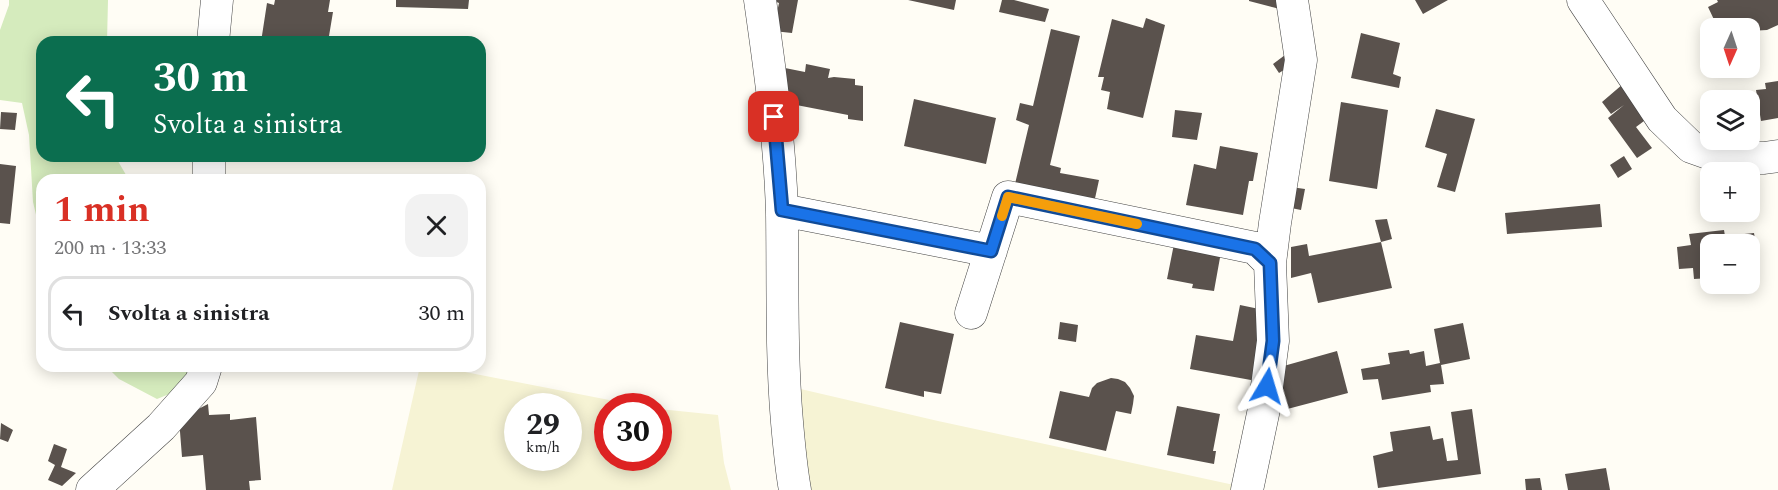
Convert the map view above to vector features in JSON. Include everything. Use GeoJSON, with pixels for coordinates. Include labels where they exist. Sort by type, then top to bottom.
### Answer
{"type":"FeatureCollection","features":[{"type":"Feature","properties":{"kind":"street"},"geometry":{"type":"LineString","coordinates":[[214,36],[217,0]]}},
{"type":"Feature","properties":{"kind":"street"},"geometry":{"type":"LineString","coordinates":[[760,0],[779,159],[782,210],[783,374],[795,490]]}},
{"type":"Feature","properties":{"kind":"street"},"geometry":{"type":"LineString","coordinates":[[1247,490],[1264,409],[1273,341],[1270,263],[1301,60],[1292,0]]}},
{"type":"Feature","properties":{"kind":"street"},"geometry":{"type":"LineString","coordinates":[[1583,0],[1662,119],[1691,147],[1722,158],[1778,156]]}},
{"type":"Feature","properties":{"kind":"street"},"geometry":{"type":"LineString","coordinates":[[971,313],[1008,197],[1255,249],[1270,263]]}},
{"type":"Feature","properties":{"kind":"street"},"geometry":{"type":"LineString","coordinates":[[782,210],[991,251]]}},
{"type":"Feature","properties":{"kind":"street"},"geometry":{"type":"LineString","coordinates":[[92,490],[161,427],[201,382],[204,372]]}},
{"type":"Feature","properties":{"kind":"shaded area"},"geometry":{"type":"Polygon","coordinates":[[[419,372],[465,372],[573,393],[504,393],[504,471],[582,471],[582,395],[594,397],[594,471],[672,471],[672,410],[718,415],[724,463],[731,490],[392,490],[419,372]]]}},
{"type":"Feature","properties":{"kind":"shaded area"},"geometry":{"type":"Polygon","coordinates":[[[792,387],[1234,485],[1233,490],[803,490],[792,387]]]}},
{"type":"Feature","properties":{"kind":"green space"},"geometry":{"type":"Polygon","coordinates":[[[9,0],[108,0],[107,36],[36,36],[36,162],[118,162],[126,174],[36,174],[36,215],[33,202],[29,135],[22,103],[0,100],[0,30],[9,0]]]}},
{"type":"Feature","properties":{"kind":"green space"},"geometry":{"type":"Polygon","coordinates":[[[112,372],[191,372],[184,388],[157,399],[119,379],[112,372]]]}},
{"type":"Feature","properties":{"kind":"building"},"geometry":{"type":"Polygon","coordinates":[[[275,0],[330,0],[328,12],[333,12],[329,36],[262,36],[267,3],[274,5],[275,0]]]}},
{"type":"Feature","properties":{"kind":"building"},"geometry":{"type":"Polygon","coordinates":[[[396,0],[469,0],[468,9],[396,7],[396,0]]]}},
{"type":"Feature","properties":{"kind":"building"},"geometry":{"type":"Polygon","coordinates":[[[771,0],[798,0],[792,33],[773,31],[779,3],[771,0]]]}},
{"type":"Feature","properties":{"kind":"building"},"geometry":{"type":"Polygon","coordinates":[[[908,0],[956,0],[954,10],[908,0]]]}},
{"type":"Feature","properties":{"kind":"building"},"geometry":{"type":"Polygon","coordinates":[[[1002,0],[1014,0],[1049,9],[1045,22],[999,12],[1002,0]]]}},
{"type":"Feature","properties":{"kind":"building"},"geometry":{"type":"Polygon","coordinates":[[[1278,0],[1280,9],[1249,1],[1278,0]]]}},
{"type":"Feature","properties":{"kind":"building"},"geometry":{"type":"Polygon","coordinates":[[[1415,0],[1448,0],[1423,14],[1415,0]]]}},
{"type":"Feature","properties":{"kind":"building"},"geometry":{"type":"Polygon","coordinates":[[[1717,0],[1778,0],[1778,25],[1760,30],[1760,18],[1713,18],[1708,7],[1718,2],[1717,0]]]}},
{"type":"Feature","properties":{"kind":"building"},"geometry":{"type":"Polygon","coordinates":[[[1146,18],[1165,25],[1143,118],[1107,109],[1110,92],[1101,90],[1104,77],[1098,77],[1112,19],[1143,28],[1146,18]]]}},
{"type":"Feature","properties":{"kind":"building"},"geometry":{"type":"Polygon","coordinates":[[[1051,29],[1080,36],[1050,165],[1061,168],[1060,173],[1099,180],[1094,203],[1015,184],[1029,125],[1016,120],[1020,103],[1033,106],[1051,29]]]}},
{"type":"Feature","properties":{"kind":"building"},"geometry":{"type":"Polygon","coordinates":[[[1361,33],[1400,43],[1393,74],[1401,77],[1399,88],[1351,78],[1361,33]]]}},
{"type":"Feature","properties":{"kind":"building"},"geometry":{"type":"Polygon","coordinates":[[[1285,55],[1292,65],[1279,73],[1273,64],[1285,55]]]}},
{"type":"Feature","properties":{"kind":"building"},"geometry":{"type":"Polygon","coordinates":[[[806,64],[830,69],[828,78],[855,79],[855,85],[863,86],[863,121],[848,119],[848,115],[786,103],[780,67],[805,72],[806,64]]]}},
{"type":"Feature","properties":{"kind":"building"},"geometry":{"type":"Polygon","coordinates":[[[1778,81],[1778,118],[1761,121],[1760,90],[1756,90],[1766,89],[1765,83],[1778,81]]]}},
{"type":"Feature","properties":{"kind":"building"},"geometry":{"type":"Polygon","coordinates":[[[1623,84],[1648,118],[1636,127],[1652,148],[1637,158],[1608,118],[1624,105],[1611,114],[1602,102],[1623,84]]]}},
{"type":"Feature","properties":{"kind":"building"},"geometry":{"type":"Polygon","coordinates":[[[914,99],[996,118],[986,164],[904,146],[914,99]]]}},
{"type":"Feature","properties":{"kind":"building"},"geometry":{"type":"Polygon","coordinates":[[[1341,102],[1388,110],[1377,189],[1329,181],[1341,102]]]}},
{"type":"Feature","properties":{"kind":"building"},"geometry":{"type":"Polygon","coordinates":[[[1436,109],[1475,119],[1455,192],[1437,187],[1447,154],[1425,147],[1436,109]]]}},
{"type":"Feature","properties":{"kind":"building"},"geometry":{"type":"Polygon","coordinates":[[[1175,110],[1202,113],[1197,140],[1172,137],[1175,110]]]}},
{"type":"Feature","properties":{"kind":"building"},"geometry":{"type":"Polygon","coordinates":[[[1,112],[17,113],[15,130],[0,129],[1,112]]]}},
{"type":"Feature","properties":{"kind":"building"},"geometry":{"type":"Polygon","coordinates":[[[1220,146],[1258,153],[1253,181],[1249,181],[1243,215],[1186,205],[1194,164],[1216,169],[1220,146]]]}},
{"type":"Feature","properties":{"kind":"building"},"geometry":{"type":"Polygon","coordinates":[[[1624,156],[1632,169],[1618,178],[1610,165],[1624,156]]]}},
{"type":"Feature","properties":{"kind":"building"},"geometry":{"type":"Polygon","coordinates":[[[0,164],[16,166],[10,224],[0,223],[0,164]]]}},
{"type":"Feature","properties":{"kind":"building"},"geometry":{"type":"Polygon","coordinates":[[[1291,187],[1305,189],[1301,210],[1286,207],[1291,187]]]}},
{"type":"Feature","properties":{"kind":"building"},"geometry":{"type":"Polygon","coordinates":[[[1600,204],[1602,227],[1507,234],[1505,213],[1600,204]]]}},
{"type":"Feature","properties":{"kind":"building"},"geometry":{"type":"Polygon","coordinates":[[[1387,219],[1392,239],[1381,242],[1375,220],[1387,219]]]}},
{"type":"Feature","properties":{"kind":"building"},"geometry":{"type":"Polygon","coordinates":[[[1724,230],[1725,234],[1700,234],[1700,279],[1694,279],[1693,268],[1679,269],[1677,247],[1691,245],[1689,234],[1724,230]]]}},
{"type":"Feature","properties":{"kind":"building"},"geometry":{"type":"Polygon","coordinates":[[[1381,242],[1392,288],[1318,303],[1311,273],[1291,278],[1291,247],[1307,244],[1309,256],[1381,242]]]}},
{"type":"Feature","properties":{"kind":"building"},"geometry":{"type":"Polygon","coordinates":[[[1174,244],[1221,252],[1214,291],[1192,288],[1193,284],[1167,279],[1174,244]]]}},
{"type":"Feature","properties":{"kind":"building"},"geometry":{"type":"Polygon","coordinates":[[[1240,305],[1264,310],[1262,382],[1190,369],[1196,335],[1233,341],[1240,305]]]}},
{"type":"Feature","properties":{"kind":"building"},"geometry":{"type":"Polygon","coordinates":[[[900,322],[954,334],[941,394],[924,391],[924,397],[885,388],[900,322]]]}},
{"type":"Feature","properties":{"kind":"building"},"geometry":{"type":"Polygon","coordinates":[[[1060,322],[1078,325],[1076,342],[1058,339],[1060,322]]]}},
{"type":"Feature","properties":{"kind":"building"},"geometry":{"type":"Polygon","coordinates":[[[1463,323],[1470,359],[1441,365],[1444,384],[1430,385],[1431,392],[1382,400],[1378,379],[1363,380],[1361,369],[1390,364],[1388,353],[1409,350],[1410,354],[1424,351],[1426,366],[1440,363],[1434,329],[1463,323]]]}},
{"type":"Feature","properties":{"kind":"building"},"geometry":{"type":"Polygon","coordinates":[[[1337,351],[1348,393],[1276,412],[1280,367],[1337,351]]]}},
{"type":"Feature","properties":{"kind":"building"},"geometry":{"type":"Polygon","coordinates":[[[1111,378],[1125,382],[1134,396],[1131,414],[1116,411],[1106,451],[1049,438],[1060,391],[1089,397],[1092,388],[1097,383],[1111,378]]]}},
{"type":"Feature","properties":{"kind":"building"},"geometry":{"type":"Polygon","coordinates":[[[208,404],[209,415],[230,414],[230,420],[256,417],[261,480],[249,481],[250,490],[206,490],[203,455],[182,457],[179,419],[208,404]]]}},
{"type":"Feature","properties":{"kind":"building"},"geometry":{"type":"Polygon","coordinates":[[[1177,406],[1220,414],[1213,451],[1216,451],[1214,464],[1167,455],[1177,406]]]}},
{"type":"Feature","properties":{"kind":"building"},"geometry":{"type":"Polygon","coordinates":[[[1472,409],[1481,474],[1378,488],[1373,456],[1393,451],[1390,432],[1430,426],[1433,440],[1443,438],[1447,461],[1458,460],[1451,412],[1472,409]]]}},
{"type":"Feature","properties":{"kind":"building"},"geometry":{"type":"Polygon","coordinates":[[[1,423],[13,430],[8,442],[0,439],[1,423]]]}},
{"type":"Feature","properties":{"kind":"building"},"geometry":{"type":"Polygon","coordinates":[[[54,444],[67,449],[61,467],[76,473],[62,486],[48,480],[55,465],[48,461],[54,444]]]}},
{"type":"Feature","properties":{"kind":"building"},"geometry":{"type":"Polygon","coordinates":[[[1606,468],[1610,490],[1568,490],[1565,474],[1606,468]]]}},
{"type":"Feature","properties":{"kind":"building"},"geometry":{"type":"Polygon","coordinates":[[[1540,478],[1542,490],[1526,490],[1525,479],[1540,478]]]}},
{"type":"Feature","properties":{"kind":"slow traffic"},"geometry":{"type":"LineString","coordinates":[[1002,216],[1008,197],[1137,224]]}},
{"type":"Feature","properties":{"kind":"route"},"geometry":{"type":"LineString","coordinates":[[774,117],[782,210],[991,251],[1008,197],[1255,249],[1270,263],[1273,341],[1267,386]]}}]}
